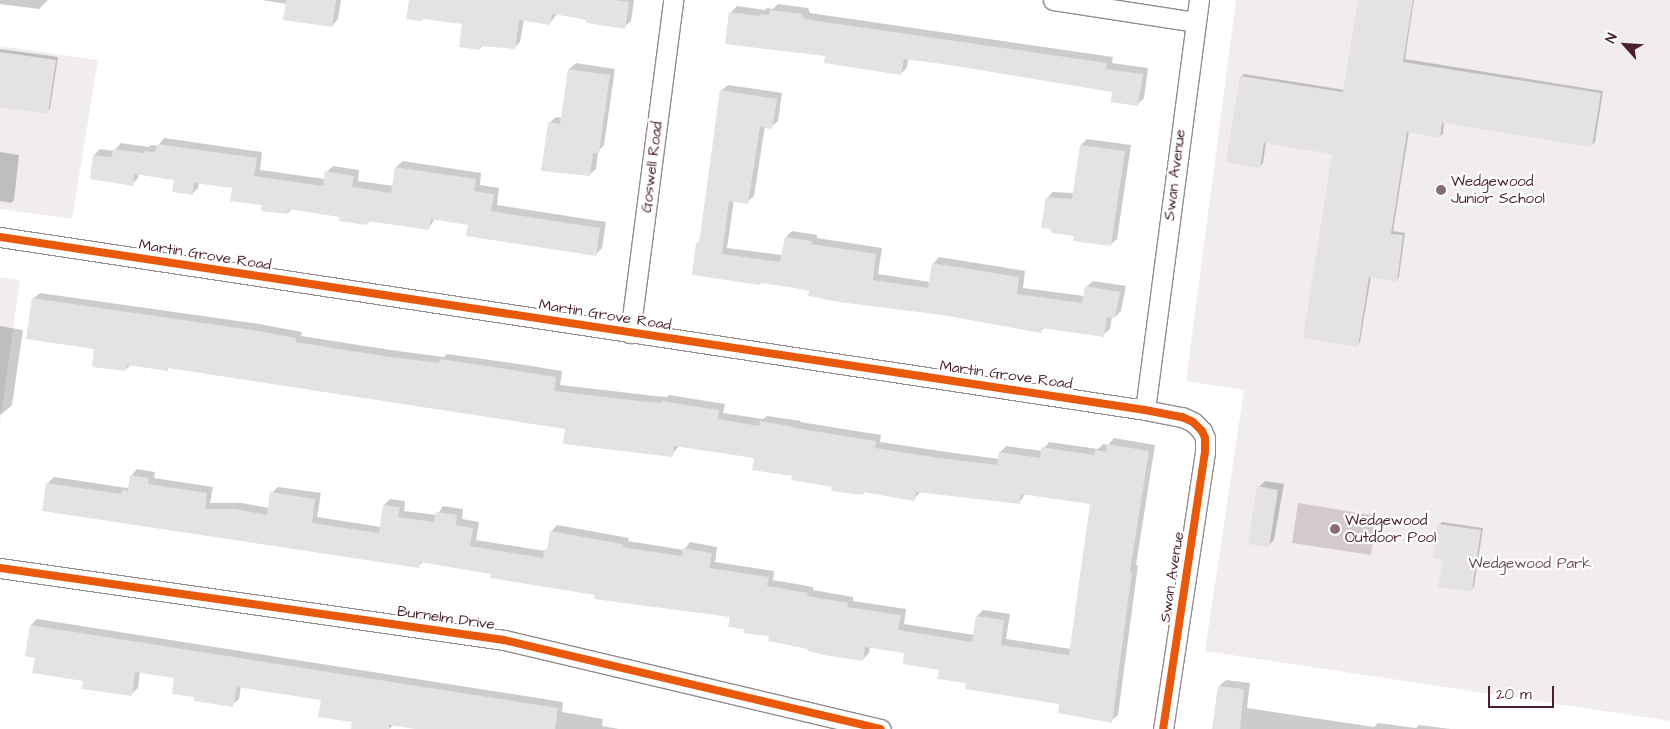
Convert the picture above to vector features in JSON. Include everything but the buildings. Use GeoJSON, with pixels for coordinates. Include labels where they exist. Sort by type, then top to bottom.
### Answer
{"type":"FeatureCollection","features":[{"type":"Feature","properties":{"kind":"street","name":"Goswell Road"},"geometry":{"type":"LineString","coordinates":[[630,333],[674,0]]}},
{"type":"Feature","properties":{"kind":"street"},"geometry":{"type":"LineString","coordinates":[[1052,0],[1195,22]]}},
{"type":"Feature","properties":{"kind":"street","name":"Swan Avenue"},"geometry":{"type":"LineString","coordinates":[[1145,410],[1199,0]]}},
{"type":"Feature","properties":{"kind":"street","name":"Martin Grove Road"},"geometry":{"type":"LineString","coordinates":[[0,237],[1145,410],[1182,417],[1193,422],[1202,430]]}},
{"type":"Feature","properties":{"kind":"street","name":"Swan Avenue"},"geometry":{"type":"LineString","coordinates":[[1163,729],[1205,452],[1205,438],[1202,430]]}},
{"type":"Feature","properties":{"kind":"street","name":"Burnelm Drive"},"geometry":{"type":"LineString","coordinates":[[0,568],[504,640],[881,729]]}},
{"type":"Feature","properties":{"kind":"shaded area","name":"Wedgewood Junior School"},"geometry":{"type":"Polygon","coordinates":[[[1236,0],[1670,0],[1670,721],[1205,651],[1244,390],[1186,381],[1236,0]]]}},
{"type":"Feature","properties":{"kind":"shaded area"},"geometry":{"type":"Polygon","coordinates":[[[0,46],[98,60],[72,219],[0,209],[0,46]]]}},
{"type":"Feature","properties":{"kind":"shaded area"},"geometry":{"type":"Polygon","coordinates":[[[0,277],[20,280],[0,422],[0,277]]]}},
{"type":"Feature","properties":{"kind":"shaded area","name":"Wedgewood Outdoor Pool"},"geometry":{"type":"Polygon","coordinates":[[[1298,503],[1377,516],[1371,555],[1292,543],[1298,503]]]}},
{"type":"Feature","properties":{"kind":"cycle path"},"geometry":{"type":"LineString","coordinates":[[0,237],[1182,417],[1193,422],[1202,431],[1205,438],[1205,452],[1163,729]]}},
{"type":"Feature","properties":{"kind":"cycle path"},"geometry":{"type":"LineString","coordinates":[[0,568],[504,640],[881,729]]}},
{"type":"Feature","properties":{"kind":"place","name":"Wedgewood Junior School"},"geometry":{"type":"Point","coordinates":[1441,190]}},
{"type":"Feature","properties":{"kind":"place","name":"Wedgewood Outdoor Pool"},"geometry":{"type":"Point","coordinates":[1335,529]}},
{"type":"Feature","properties":{"kind":"park label","name":"Wedgewood Park"},"geometry":{"type":"Point","coordinates":[1530,564]}}]}
